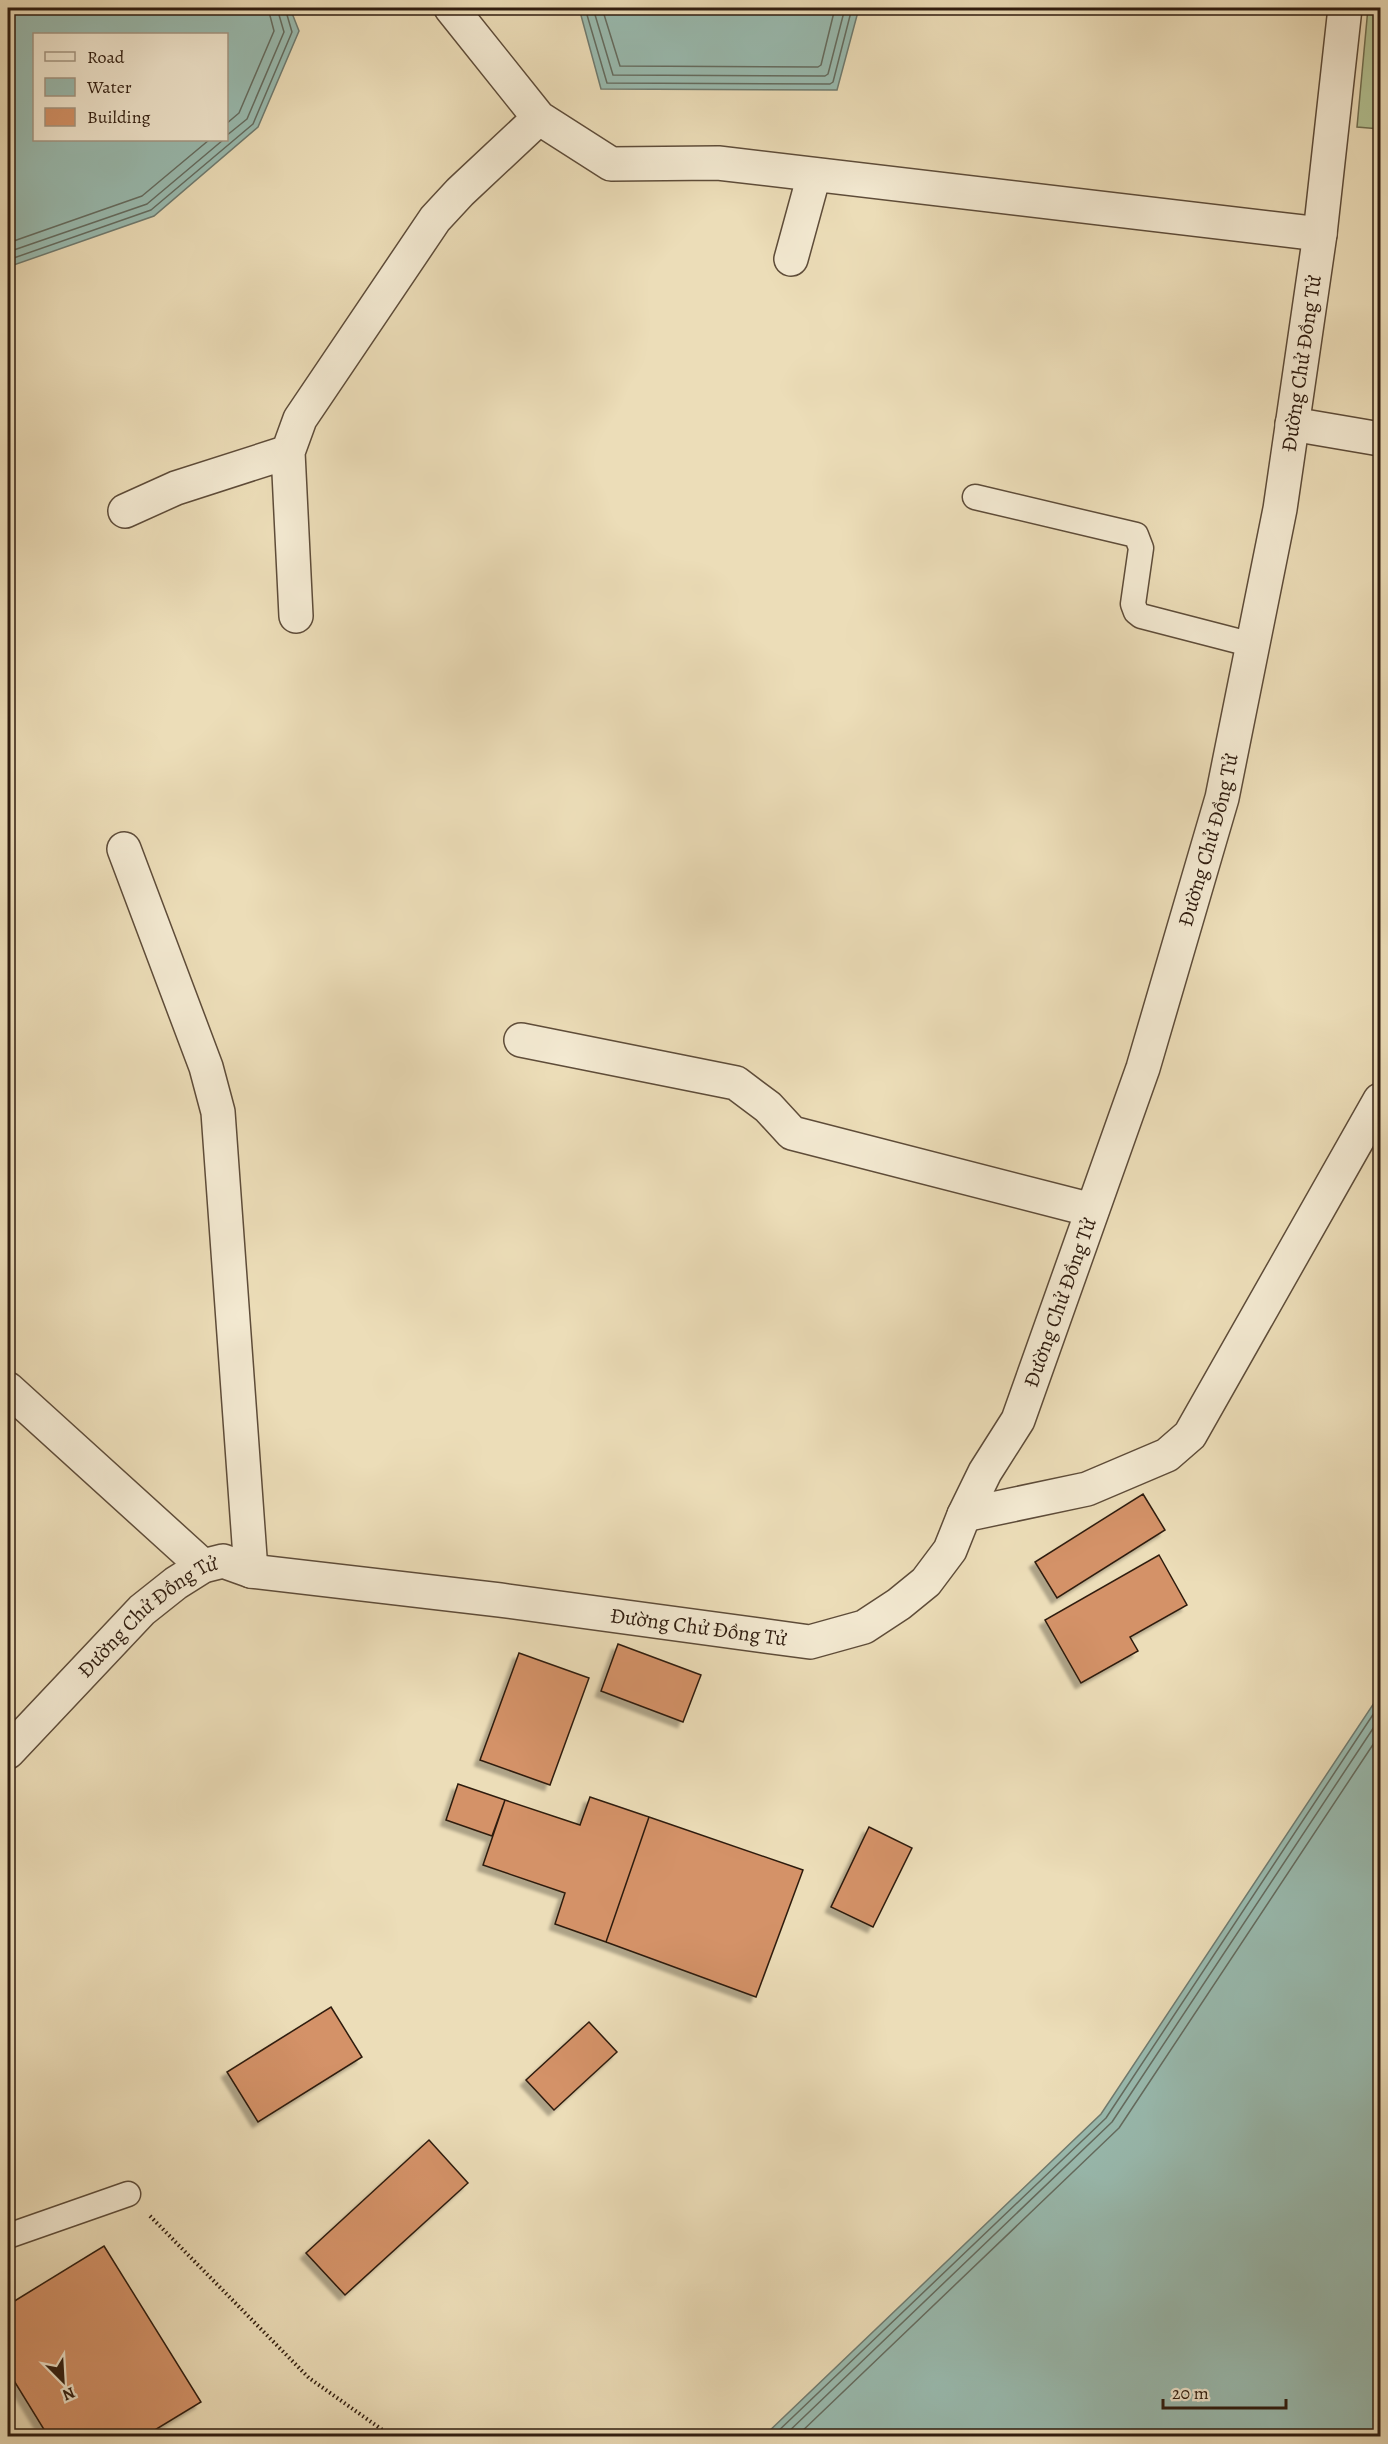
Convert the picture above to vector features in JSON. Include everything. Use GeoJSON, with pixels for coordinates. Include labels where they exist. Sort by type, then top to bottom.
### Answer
{"type":"FeatureCollection","features":[{"type":"Feature","properties":{"kind":"street"},"geometry":{"type":"LineString","coordinates":[[451,8],[539,118],[611,164],[718,163],[1320,234]]}},
{"type":"Feature","properties":{"kind":"street","name":"Đường Chử Đồng Tử"},"geometry":{"type":"LineString","coordinates":[[8,1752],[142,1610],[176,1583],[203,1566],[223,1561],[251,1571],[500,1600],[810,1642],[864,1628],[926,1582],[951,1550],[964,1515],[985,1472],[1018,1420],[1143,1068],[1222,798],[1280,509],[1320,234],[1345,8]]}},
{"type":"Feature","properties":{"kind":"street"},"geometry":{"type":"LineString","coordinates":[[296,616],[288,452],[300,419],[435,219],[460,192],[539,118]]}},
{"type":"Feature","properties":{"kind":"street"},"geometry":{"type":"LineString","coordinates":[[791,259],[814,175]]}},
{"type":"Feature","properties":{"kind":"street"},"geometry":{"type":"LineString","coordinates":[[1292,424],[1380,439]]}},
{"type":"Feature","properties":{"kind":"street"},"geometry":{"type":"LineString","coordinates":[[125,511],[176,488],[288,452]]}},
{"type":"Feature","properties":{"kind":"street"},"geometry":{"type":"LineString","coordinates":[[124,849],[206,1067],[218,1112],[251,1571]]}},
{"type":"Feature","properties":{"kind":"street"},"geometry":{"type":"LineString","coordinates":[[521,1040],[736,1083],[768,1107],[792,1133],[1092,1210]]}},
{"type":"Feature","properties":{"kind":"street"},"geometry":{"type":"LineString","coordinates":[[964,1515],[1087,1489],[1167,1455],[1190,1435],[1380,1100]]}},
{"type":"Feature","properties":{"kind":"street"},"geometry":{"type":"LineString","coordinates":[[8,1389],[203,1566]]}},
{"type":"Feature","properties":{"kind":"lane"},"geometry":{"type":"LineString","coordinates":[[975,497],[1136,535],[1141,548],[1133,604],[1136,612],[1142,616],[1253,645]]}},
{"type":"Feature","properties":{"kind":"lane"},"geometry":{"type":"LineString","coordinates":[[8,2236],[128,2194]]}},
{"type":"Feature","properties":{"kind":"path"},"geometry":{"type":"LineString","coordinates":[[128,2194],[309,2378],[391,2436]]}},
{"type":"Feature","properties":{"kind":"green space"},"geometry":{"type":"Polygon","coordinates":[[[1368,8],[1380,8],[1380,129],[1357,127],[1368,8]]]}},
{"type":"Feature","properties":{"kind":"water"},"geometry":{"type":"Polygon","coordinates":[[[8,8],[290,8],[299,31],[258,127],[154,216],[8,267],[8,8]]]}},
{"type":"Feature","properties":{"kind":"water"},"geometry":{"type":"Polygon","coordinates":[[[579,8],[859,8],[837,90],[601,89],[579,8]]]}},
{"type":"Feature","properties":{"kind":"water"},"geometry":{"type":"Polygon","coordinates":[[[1380,1694],[1380,2436],[764,2436],[1101,2114],[1380,1694]]]}},
{"type":"Feature","properties":{"kind":"building"},"geometry":{"type":"Polygon","coordinates":[[[1143,1494],[1165,1530],[1057,1598],[1035,1562],[1143,1494]]]}},
{"type":"Feature","properties":{"kind":"building"},"geometry":{"type":"Polygon","coordinates":[[[1159,1555],[1187,1605],[1130,1637],[1138,1651],[1081,1683],[1045,1620],[1159,1555]]]}},
{"type":"Feature","properties":{"kind":"building"},"geometry":{"type":"Polygon","coordinates":[[[618,1644],[701,1675],[683,1722],[601,1691],[618,1644]]]}},
{"type":"Feature","properties":{"kind":"building"},"geometry":{"type":"Polygon","coordinates":[[[519,1653],[589,1678],[550,1785],[480,1760],[519,1653]]]}},
{"type":"Feature","properties":{"kind":"building"},"geometry":{"type":"Polygon","coordinates":[[[458,1784],[505,1800],[492,1836],[446,1820],[458,1784]]]}},
{"type":"Feature","properties":{"kind":"building"},"geometry":{"type":"Polygon","coordinates":[[[590,1797],[649,1817],[606,1942],[555,1924],[565,1893],[483,1865],[505,1800],[580,1825],[590,1797]]]}},
{"type":"Feature","properties":{"kind":"building"},"geometry":{"type":"Polygon","coordinates":[[[649,1817],[803,1870],[756,1997],[606,1942],[649,1817]]]}},
{"type":"Feature","properties":{"kind":"building"},"geometry":{"type":"Polygon","coordinates":[[[869,1827],[912,1848],[873,1927],[831,1907],[869,1827]]]}},
{"type":"Feature","properties":{"kind":"building"},"geometry":{"type":"Polygon","coordinates":[[[331,2007],[362,2057],[258,2122],[227,2072],[331,2007]]]}},
{"type":"Feature","properties":{"kind":"building"},"geometry":{"type":"Polygon","coordinates":[[[589,2022],[617,2052],[554,2110],[526,2080],[589,2022]]]}},
{"type":"Feature","properties":{"kind":"building"},"geometry":{"type":"Polygon","coordinates":[[[429,2140],[468,2183],[345,2295],[306,2253],[429,2140]]]}},
{"type":"Feature","properties":{"kind":"building"},"geometry":{"type":"Polygon","coordinates":[[[104,2246],[201,2402],[145,2436],[48,2436],[8,2371],[8,2305],[104,2246]]]}}]}
